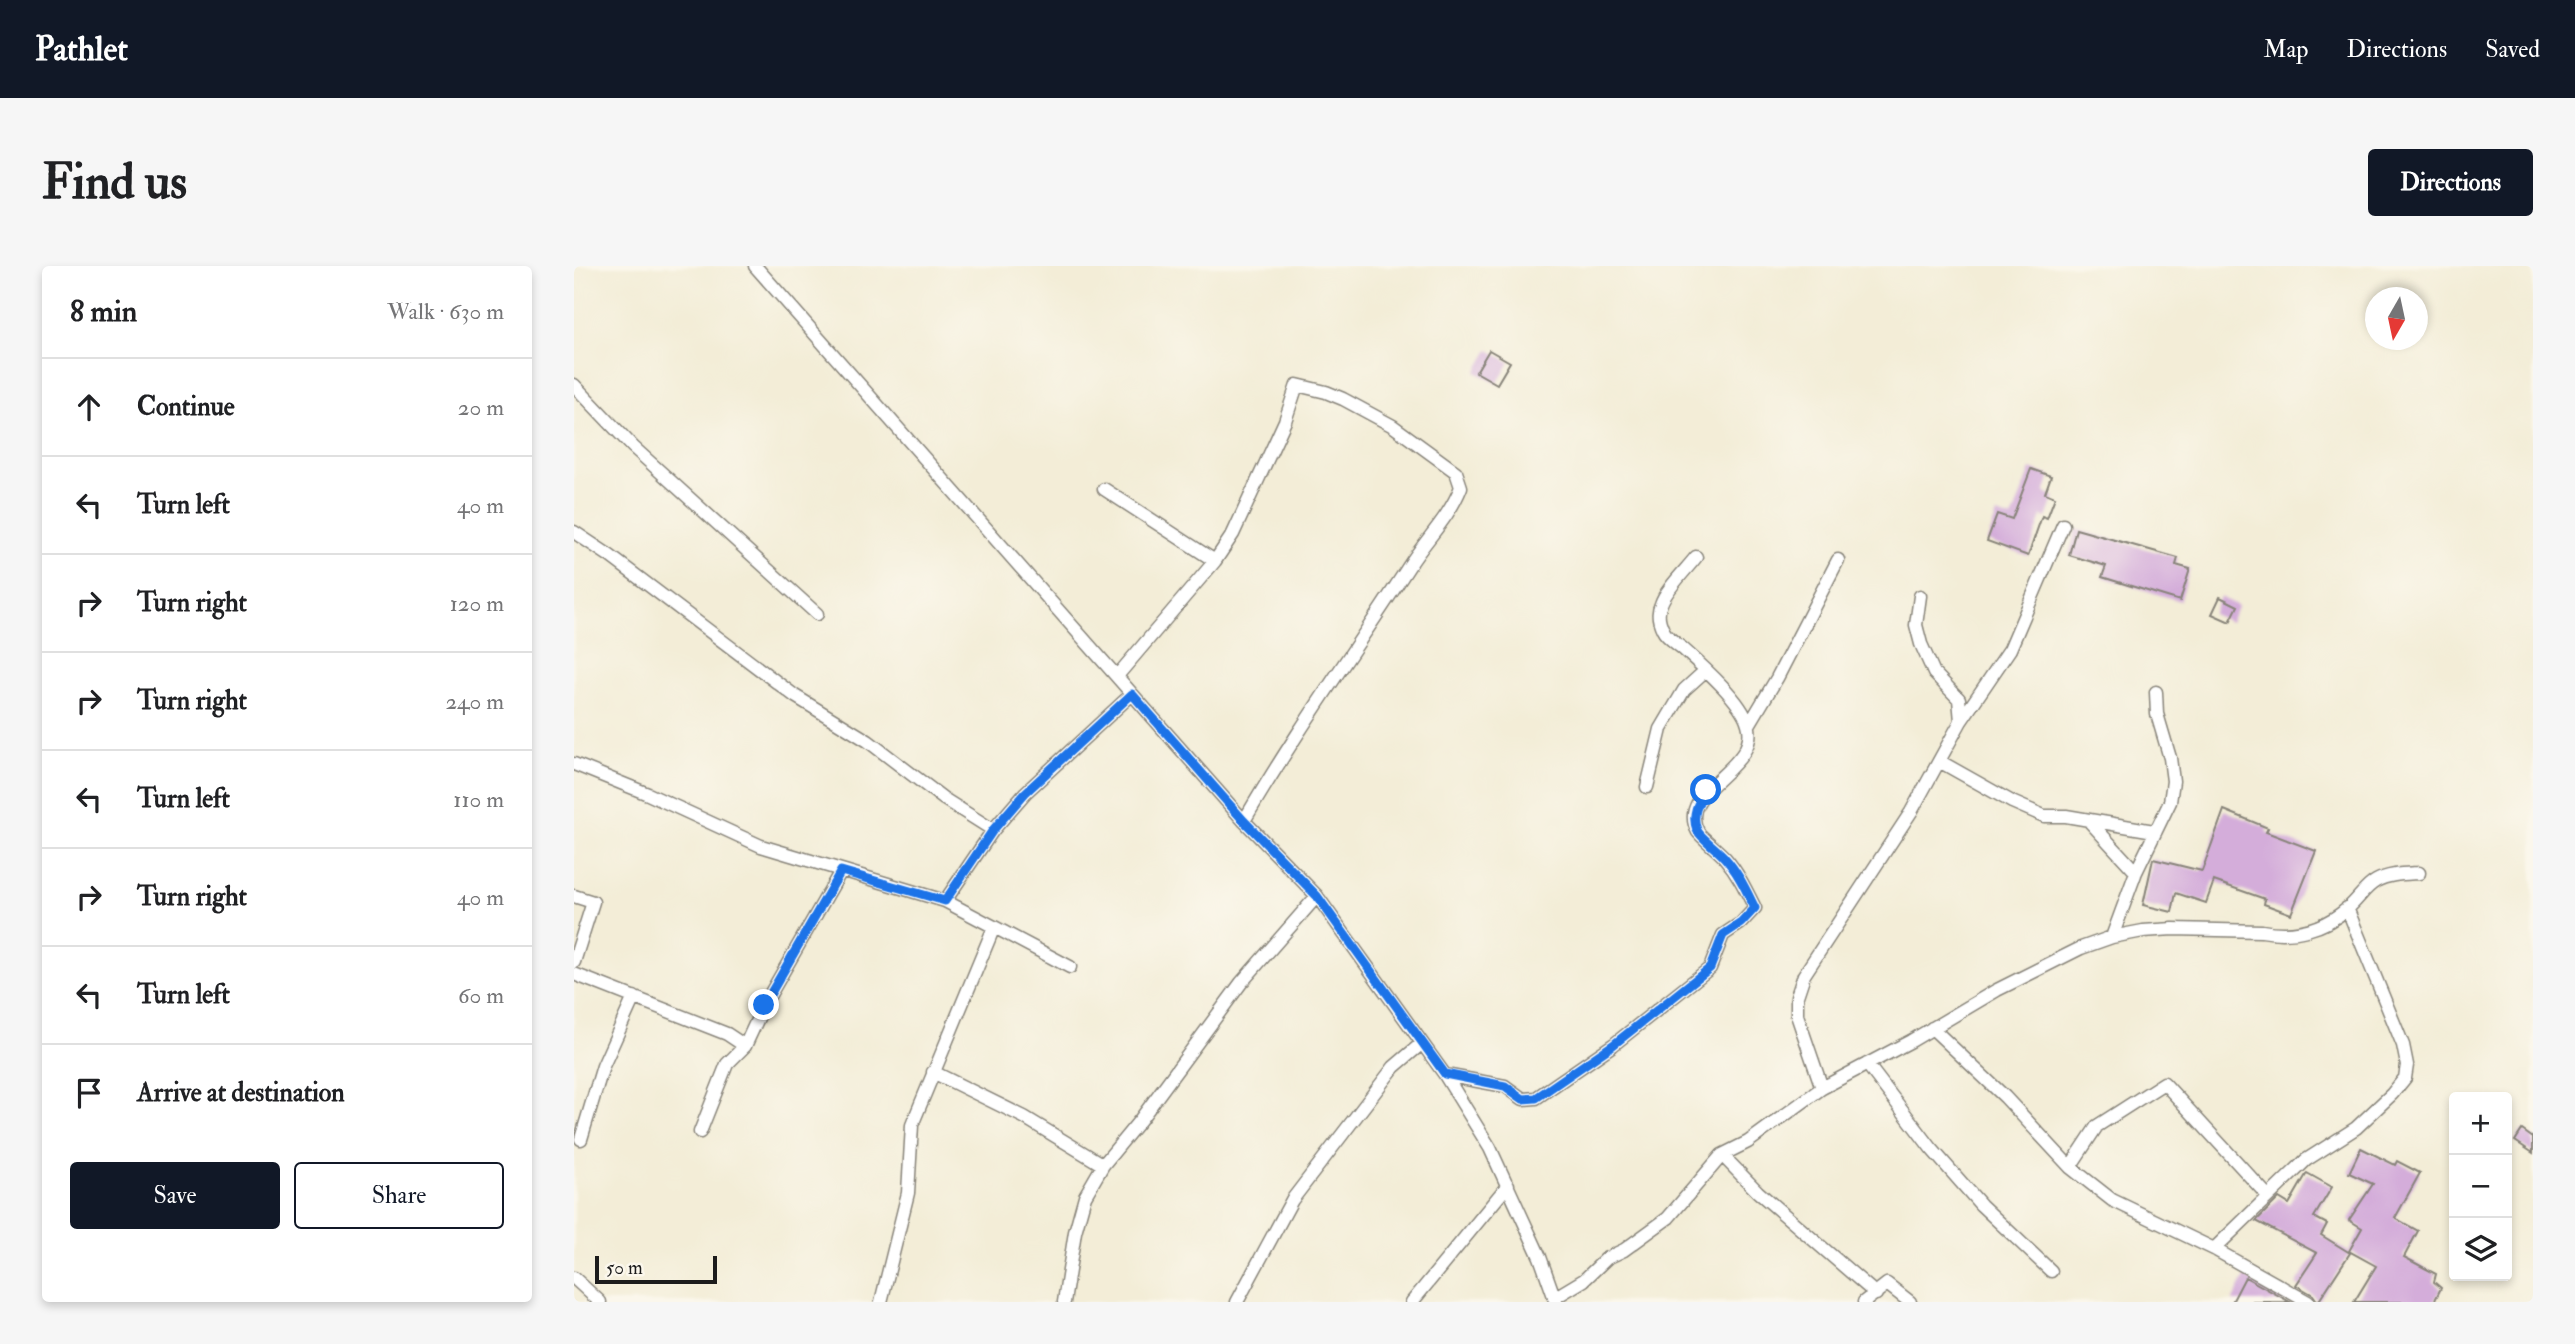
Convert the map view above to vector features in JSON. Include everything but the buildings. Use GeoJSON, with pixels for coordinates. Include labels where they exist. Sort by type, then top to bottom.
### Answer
{"type":"FeatureCollection","features":[{"type":"Feature","properties":{"kind":"street"},"geometry":{"type":"LineString","coordinates":[[755,266],[1244,821],[1317,896],[1445,1074],[1490,1148],[1540,1257],[1555,1300],[1584,1280],[1607,1258],[1624,1250],[1668,1218],[1722,1155],[1748,1142],[1822,1088],[1997,990],[2081,948],[2112,937],[2143,931],[2173,929],[2302,933],[2325,923],[2347,908],[2375,881],[2395,874],[2419,873]]}},
{"type":"Feature","properties":{"kind":"street"},"geometry":{"type":"LineString","coordinates":[[574,385],[634,447],[817,614]]}},
{"type":"Feature","properties":{"kind":"street"},"geometry":{"type":"LineString","coordinates":[[1117,676],[1215,561],[1233,534],[1297,385],[1334,395],[1393,426],[1456,472],[1461,487],[1454,504],[1417,553],[1283,754],[1244,821]]}},
{"type":"Feature","properties":{"kind":"street"},"geometry":{"type":"LineString","coordinates":[[1104,489],[1215,561]]}},
{"type":"Feature","properties":{"kind":"street"},"geometry":{"type":"LineString","coordinates":[[1822,1088],[1797,1015],[1797,996],[1804,975],[1911,812],[1961,721],[2010,649],[2063,525]]}},
{"type":"Feature","properties":{"kind":"street"},"geometry":{"type":"LineString","coordinates":[[574,532],[610,556],[795,696],[868,741],[944,799],[993,830]]}},
{"type":"Feature","properties":{"kind":"street"},"geometry":{"type":"LineString","coordinates":[[1696,557],[1661,603],[1658,615],[1663,632],[1733,697],[1749,725]]}},
{"type":"Feature","properties":{"kind":"street"},"geometry":{"type":"LineString","coordinates":[[1445,1074],[1505,1086],[1523,1099],[1536,1098],[1613,1045],[1710,968],[1723,935],[1741,923],[1755,908],[1741,880],[1726,859],[1698,833],[1695,819],[1697,803],[1706,790],[1741,758],[1747,744],[1749,725],[1777,678],[1838,560]]}},
{"type":"Feature","properties":{"kind":"street"},"geometry":{"type":"LineString","coordinates":[[1920,596],[1916,625],[1921,645],[1934,673],[1959,699],[1961,721]]}},
{"type":"Feature","properties":{"kind":"street"},"geometry":{"type":"LineString","coordinates":[[1647,787],[1661,729],[1684,690],[1706,670]]}},
{"type":"Feature","properties":{"kind":"street"},"geometry":{"type":"LineString","coordinates":[[2112,937],[2136,872],[2170,802],[2173,781],[2170,758],[2157,713],[2156,692]]}},
{"type":"Feature","properties":{"kind":"street"},"geometry":{"type":"LineString","coordinates":[[945,901],[993,830],[1025,793],[1132,694]]}},
{"type":"Feature","properties":{"kind":"street"},"geometry":{"type":"LineString","coordinates":[[1939,761],[2044,816],[2066,816],[2154,831]]}},
{"type":"Feature","properties":{"kind":"street"},"geometry":{"type":"LineString","coordinates":[[574,764],[648,794],[761,846],[945,901],[1070,967]]}},
{"type":"Feature","properties":{"kind":"street"},"geometry":{"type":"LineString","coordinates":[[2090,822],[2136,872]]}},
{"type":"Feature","properties":{"kind":"street"},"geometry":{"type":"LineString","coordinates":[[700,1132],[727,1064],[745,1046],[764,1005],[841,871]]}},
{"type":"Feature","properties":{"kind":"street"},"geometry":{"type":"LineString","coordinates":[[574,896],[593,902],[574,962]]}},
{"type":"Feature","properties":{"kind":"street"},"geometry":{"type":"LineString","coordinates":[[1064,1302],[1075,1232],[1085,1196],[1102,1165],[1140,1121],[1241,984],[1317,896]]}},
{"type":"Feature","properties":{"kind":"street"},"geometry":{"type":"LineString","coordinates":[[2214,1249],[2306,1160],[2356,1128],[2392,1094],[2404,1078],[2407,1065],[2403,1045],[2347,908]]}},
{"type":"Feature","properties":{"kind":"street"},"geometry":{"type":"LineString","coordinates":[[881,1302],[908,1193],[912,1125],[994,927]]}},
{"type":"Feature","properties":{"kind":"street"},"geometry":{"type":"LineString","coordinates":[[574,974],[727,1034],[745,1046]]}},
{"type":"Feature","properties":{"kind":"street"},"geometry":{"type":"LineString","coordinates":[[581,1139],[603,1066],[634,997]]}},
{"type":"Feature","properties":{"kind":"street"},"geometry":{"type":"LineString","coordinates":[[1932,1028],[2005,1097],[2070,1167],[2112,1200],[2214,1249],[2308,1302]]}},
{"type":"Feature","properties":{"kind":"street"},"geometry":{"type":"LineString","coordinates":[[1237,1302],[1292,1200],[1394,1067],[1421,1044]]}},
{"type":"Feature","properties":{"kind":"street"},"geometry":{"type":"LineString","coordinates":[[1867,1064],[1931,1148],[1981,1205],[2051,1271]]}},
{"type":"Feature","properties":{"kind":"street"},"geometry":{"type":"LineString","coordinates":[[933,1072],[1024,1117],[1102,1165]]}},
{"type":"Feature","properties":{"kind":"street"},"geometry":{"type":"LineString","coordinates":[[2070,1167],[2097,1126],[2164,1083],[2267,1195]]}},
{"type":"Feature","properties":{"kind":"street"},"geometry":{"type":"LineString","coordinates":[[1722,1155],[1758,1192],[1876,1294]]}},
{"type":"Feature","properties":{"kind":"street"},"geometry":{"type":"LineString","coordinates":[[1412,1302],[1508,1185]]}},
{"type":"Feature","properties":{"kind":"street"},"geometry":{"type":"LineString","coordinates":[[574,1278],[600,1302]]}},
{"type":"Feature","properties":{"kind":"street"},"geometry":{"type":"LineString","coordinates":[[1864,1302],[1887,1284],[1910,1302]]}},
{"type":"Feature","properties":{"kind":"route"},"geometry":{"type":"LineString","coordinates":[[764,1005],[841,871],[945,901],[993,830],[1025,793],[1132,694],[1244,821],[1317,896],[1445,1074],[1505,1086],[1523,1099],[1536,1098],[1613,1045],[1710,968],[1723,935],[1741,923],[1755,908],[1741,880],[1726,859],[1698,833],[1695,819],[1697,803],[1706,790]]}}]}
